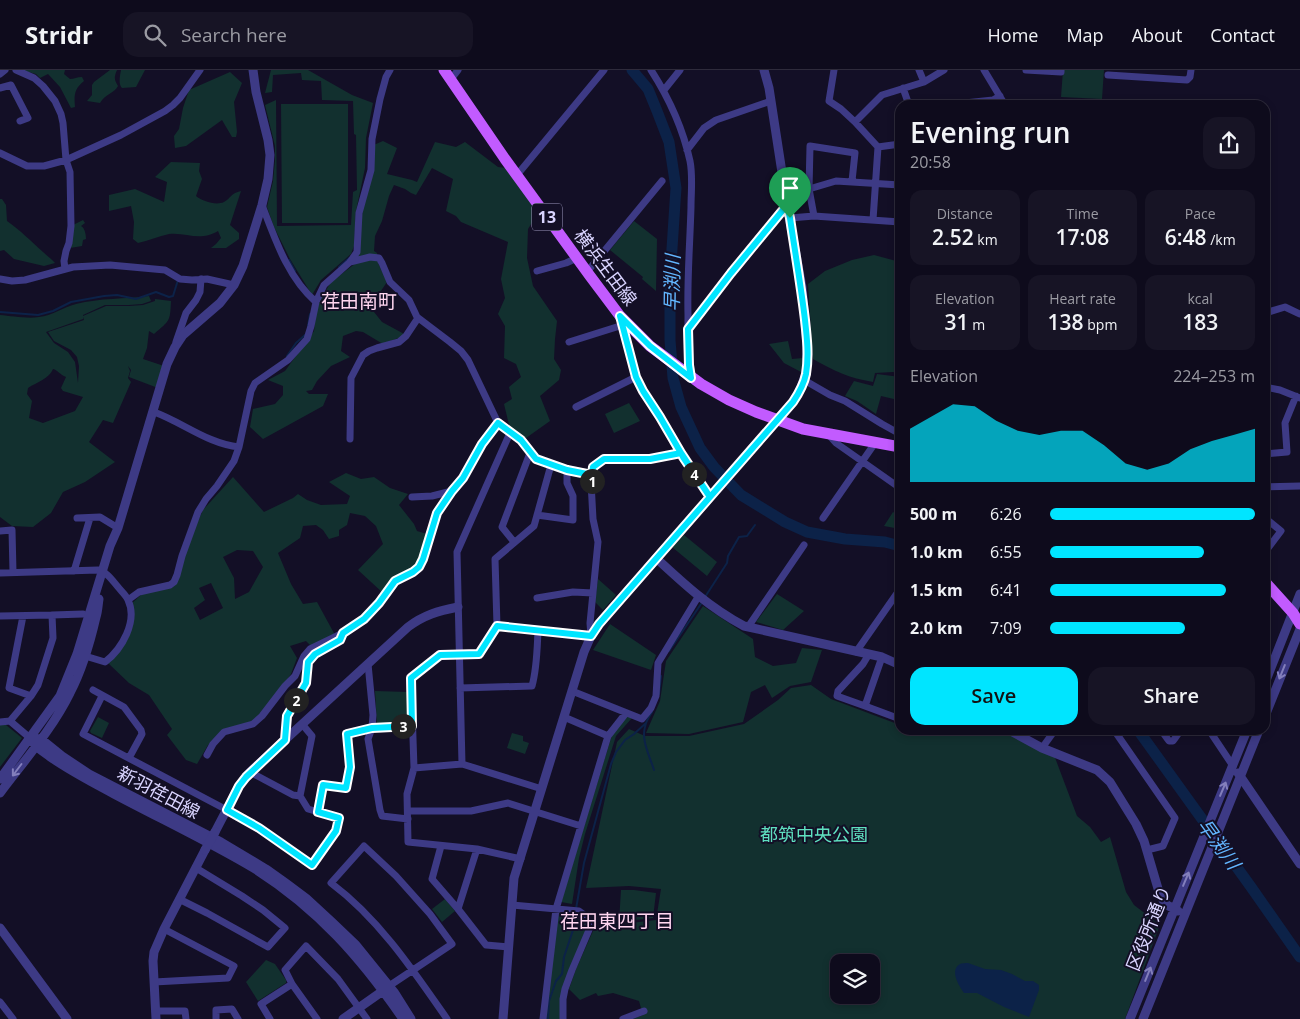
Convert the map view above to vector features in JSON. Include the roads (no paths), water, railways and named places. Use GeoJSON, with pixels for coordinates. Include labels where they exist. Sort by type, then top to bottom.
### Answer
{"type":"FeatureCollection","features":[{"type":"Feature","properties":{"kind":"main road","name":"横浜生田線"},"geometry":{"type":"LineString","coordinates":[[451,73],[517,175],[622,321],[661,355],[691,377]]}},
{"type":"Feature","properties":{"kind":"main road","name":"13"},"geometry":{"type":"LineString","coordinates":[[691,377],[729,400],[803,429],[895,446]]}},
{"type":"Feature","properties":{"kind":"main road"},"geometry":{"type":"LineString","coordinates":[[1270,587],[1296,615],[1300,624]]}},
{"type":"Feature","properties":{"kind":"street"},"geometry":{"type":"LineString","coordinates":[[0,74],[5,70]]}},
{"type":"Feature","properties":{"kind":"street"},"geometry":{"type":"LineString","coordinates":[[16,70],[34,78],[43,86],[55,101],[61,114],[66,160],[70,172],[71,226],[64,261],[65,269]]}},
{"type":"Feature","properties":{"kind":"street"},"geometry":{"type":"LineString","coordinates":[[0,153],[27,166],[44,166],[66,160],[121,135],[165,111],[180,98],[200,70]]}},
{"type":"Feature","properties":{"kind":"street"},"geometry":{"type":"LineString","coordinates":[[175,347],[183,336],[220,303],[234,285],[243,266],[262,205],[268,178],[270,155],[253,70]]}},
{"type":"Feature","properties":{"kind":"street"},"geometry":{"type":"LineString","coordinates":[[128,600],[139,592],[170,585],[174,582],[198,512],[234,461],[239,447],[251,390],[255,383],[288,360],[307,339],[311,326],[314,300],[324,285],[350,262],[357,252],[359,213],[371,170],[372,139],[380,99],[390,70]]}},
{"type":"Feature","properties":{"kind":"street"},"geometry":{"type":"LineString","coordinates":[[517,175],[604,70]]}},
{"type":"Feature","properties":{"kind":"street"},"geometry":{"type":"LineString","coordinates":[[651,70],[664,90],[674,113],[690,163],[692,181],[691,224],[687,280],[689,365],[691,377]]}},
{"type":"Feature","properties":{"kind":"street"},"geometry":{"type":"LineString","coordinates":[[664,90],[680,70]]}},
{"type":"Feature","properties":{"kind":"street"},"geometry":{"type":"LineString","coordinates":[[503,1019],[514,878],[584,652],[591,636],[599,624],[793,402],[804,380],[808,362],[808,346],[802,287],[769,88],[764,70]]}},
{"type":"Feature","properties":{"kind":"street"},"geometry":{"type":"LineString","coordinates":[[834,70],[829,101],[855,122],[878,147],[873,220]]}},
{"type":"Feature","properties":{"kind":"street"},"geometry":{"type":"LineString","coordinates":[[918,70],[924,82]]}},
{"type":"Feature","properties":{"kind":"street"},"geometry":{"type":"LineString","coordinates":[[855,122],[882,95],[924,82],[944,70]]}},
{"type":"Feature","properties":{"kind":"street"},"geometry":{"type":"LineString","coordinates":[[984,70],[1002,100]]}},
{"type":"Feature","properties":{"kind":"street"},"geometry":{"type":"LineString","coordinates":[[1026,70],[1061,72],[1061,70]]}},
{"type":"Feature","properties":{"kind":"street"},"geometry":{"type":"LineString","coordinates":[[1108,75],[1147,73],[1187,80],[1190,77],[1191,70]]}},
{"type":"Feature","properties":{"kind":"street"},"geometry":{"type":"LineString","coordinates":[[0,88],[11,85],[28,118],[20,121]]}},
{"type":"Feature","properties":{"kind":"street"},"geometry":{"type":"LineString","coordinates":[[903,88],[907,100]]}},
{"type":"Feature","properties":{"kind":"street"},"geometry":{"type":"LineString","coordinates":[[994,100],[1000,96]]}},
{"type":"Feature","properties":{"kind":"street"},"geometry":{"type":"LineString","coordinates":[[686,150],[704,128],[716,120],[771,101]]}},
{"type":"Feature","properties":{"kind":"street"},"geometry":{"type":"LineString","coordinates":[[878,147],[895,145]]}},
{"type":"Feature","properties":{"kind":"street"},"geometry":{"type":"LineString","coordinates":[[814,216],[810,189],[810,146],[855,153],[852,181]]}},
{"type":"Feature","properties":{"kind":"street"},"geometry":{"type":"LineString","coordinates":[[587,272],[662,180]]}},
{"type":"Feature","properties":{"kind":"street"},"geometry":{"type":"LineString","coordinates":[[810,189],[836,181],[895,185]]}},
{"type":"Feature","properties":{"kind":"street"},"geometry":{"type":"LineString","coordinates":[[262,205],[285,260],[307,294],[314,300]]}},
{"type":"Feature","properties":{"kind":"street"},"geometry":{"type":"LineString","coordinates":[[688,329],[787,205]]}},
{"type":"Feature","properties":{"kind":"street"},"geometry":{"type":"LineString","coordinates":[[790,218],[814,216],[895,222]]}},
{"type":"Feature","properties":{"kind":"street"},"geometry":{"type":"LineString","coordinates":[[350,262],[370,257],[379,258],[390,282],[409,300],[418,318],[461,351],[468,360],[498,423],[521,440],[536,459],[567,470],[587,474],[591,482]]}},
{"type":"Feature","properties":{"kind":"street"},"geometry":{"type":"LineString","coordinates":[[537,271],[577,258]]}},
{"type":"Feature","properties":{"kind":"street"},"geometry":{"type":"LineString","coordinates":[[0,279],[12,281],[25,280],[73,267],[110,265],[165,270],[180,279],[207,278],[234,285]]}},
{"type":"Feature","properties":{"kind":"street"},"geometry":{"type":"LineString","coordinates":[[0,793],[35,741],[60,696],[78,654],[110,546],[118,528],[154,412],[167,364],[175,347],[186,313],[200,292],[201,279]]}},
{"type":"Feature","properties":{"kind":"street"},"geometry":{"type":"LineString","coordinates":[[1270,312],[1285,307],[1300,314]]}},
{"type":"Feature","properties":{"kind":"street"},"geometry":{"type":"LineString","coordinates":[[350,440],[351,378],[363,355],[377,348],[399,342],[406,336],[418,318]]}},
{"type":"Feature","properties":{"kind":"street"},"geometry":{"type":"LineString","coordinates":[[569,342],[622,321],[636,377],[681,453],[710,497]]}},
{"type":"Feature","properties":{"kind":"street"},"geometry":{"type":"LineString","coordinates":[[576,407],[636,377]]}},
{"type":"Feature","properties":{"kind":"street"},"geometry":{"type":"LineString","coordinates":[[804,380],[845,401],[895,431]]}},
{"type":"Feature","properties":{"kind":"street"},"geometry":{"type":"LineString","coordinates":[[1270,388],[1298,397],[1285,423],[1287,452],[1270,454]]}},
{"type":"Feature","properties":{"kind":"street"},"geometry":{"type":"LineString","coordinates":[[154,412],[222,444],[239,447]]}},
{"type":"Feature","properties":{"kind":"street"},"geometry":{"type":"LineString","coordinates":[[207,755],[213,744],[224,732],[253,724],[262,716],[295,676],[304,656],[310,649],[343,633],[364,619],[379,603],[395,581],[419,567],[437,513],[463,478],[482,444],[498,423]]}},
{"type":"Feature","properties":{"kind":"street"},"geometry":{"type":"LineString","coordinates":[[462,764],[458,552],[510,433]]}},
{"type":"Feature","properties":{"kind":"street"},"geometry":{"type":"LineString","coordinates":[[828,434],[836,443],[895,484]]}},
{"type":"Feature","properties":{"kind":"street"},"geometry":{"type":"LineString","coordinates":[[823,518],[875,443]]}},
{"type":"Feature","properties":{"kind":"street"},"geometry":{"type":"LineString","coordinates":[[514,542],[502,527],[530,453]]}},
{"type":"Feature","properties":{"kind":"street"},"geometry":{"type":"LineString","coordinates":[[591,636],[590,623],[598,542],[592,520],[591,482],[593,467],[604,459],[650,459],[681,453]]}},
{"type":"Feature","properties":{"kind":"street"},"geometry":{"type":"LineString","coordinates":[[521,859],[477,849],[408,842],[407,794],[414,768],[411,678],[440,655],[479,654],[497,626],[495,558],[534,526],[551,465]]}},
{"type":"Feature","properties":{"kind":"street"},"geometry":{"type":"LineString","coordinates":[[537,514],[573,520],[572,496],[567,483],[567,470]]}},
{"type":"Feature","properties":{"kind":"street"},"geometry":{"type":"LineString","coordinates":[[1270,487],[1300,486]]}},
{"type":"Feature","properties":{"kind":"street"},"geometry":{"type":"LineString","coordinates":[[412,497],[432,496],[452,491]]}},
{"type":"Feature","properties":{"kind":"street"},"geometry":{"type":"LineString","coordinates":[[77,518],[100,518],[118,528]]}},
{"type":"Feature","properties":{"kind":"street"},"geometry":{"type":"LineString","coordinates":[[74,571],[90,518]]}},
{"type":"Feature","properties":{"kind":"street"},"geometry":{"type":"LineString","coordinates":[[1270,522],[1281,531],[1270,545]]}},
{"type":"Feature","properties":{"kind":"street"},"geometry":{"type":"LineString","coordinates":[[0,531],[12,530],[13,572]]}},
{"type":"Feature","properties":{"kind":"street"},"geometry":{"type":"LineString","coordinates":[[748,628],[804,545]]}},
{"type":"Feature","properties":{"kind":"street"},"geometry":{"type":"LineString","coordinates":[[656,558],[698,597],[727,617],[748,628],[882,657],[895,663]]}},
{"type":"Feature","properties":{"kind":"street"},"geometry":{"type":"LineString","coordinates":[[0,779],[35,741],[63,706],[70,693],[97,616],[104,571]]}},
{"type":"Feature","properties":{"kind":"street"},"geometry":{"type":"LineString","coordinates":[[0,573],[104,571],[128,600],[131,615],[127,635],[111,658],[105,662],[84,656]]}},
{"type":"Feature","properties":{"kind":"street"},"geometry":{"type":"LineString","coordinates":[[537,598],[572,592],[593,593]]}},
{"type":"Feature","properties":{"kind":"street"},"geometry":{"type":"LineString","coordinates":[[1270,672],[1296,615],[1300,594]]}},
{"type":"Feature","properties":{"kind":"street"},"geometry":{"type":"LineString","coordinates":[[856,652],[895,596]]}},
{"type":"Feature","properties":{"kind":"street"},"geometry":{"type":"LineString","coordinates":[[572,691],[642,720],[651,708],[657,689],[658,663],[698,597]]}},
{"type":"Feature","properties":{"kind":"street"},"geometry":{"type":"LineString","coordinates":[[186,1019],[186,1011],[155,1015],[154,952],[179,899],[239,786],[250,772],[408,627],[418,619],[436,612],[458,607]]}},
{"type":"Feature","properties":{"kind":"street"},"geometry":{"type":"LineString","coordinates":[[0,616],[83,614]]}},
{"type":"Feature","properties":{"kind":"street"},"geometry":{"type":"LineString","coordinates":[[10,722],[38,685],[53,638],[52,615]]}},
{"type":"Feature","properties":{"kind":"street"},"geometry":{"type":"LineString","coordinates":[[23,616],[8,688],[31,696]]}},
{"type":"Feature","properties":{"kind":"street"},"geometry":{"type":"LineString","coordinates":[[497,626],[591,636]]}},
{"type":"Feature","properties":{"kind":"street"},"geometry":{"type":"LineString","coordinates":[[1270,704],[1300,629]]}},
{"type":"Feature","properties":{"kind":"street"},"geometry":{"type":"LineString","coordinates":[[460,688],[532,686],[536,674],[538,631]]}},
{"type":"Feature","properties":{"kind":"street"},"geometry":{"type":"LineString","coordinates":[[285,740],[287,716],[306,683],[308,662],[315,654],[340,640],[343,633]]}},
{"type":"Feature","properties":{"kind":"street"},"geometry":{"type":"LineString","coordinates":[[869,654],[863,664],[838,691],[837,696],[895,717]]}},
{"type":"Feature","properties":{"kind":"street"},"geometry":{"type":"LineString","coordinates":[[865,706],[882,657]]}},
{"type":"Feature","properties":{"kind":"street"},"geometry":{"type":"LineString","coordinates":[[368,664],[373,715],[372,728],[368,739],[382,816],[471,811],[508,803],[581,826]]}},
{"type":"Feature","properties":{"kind":"street"},"geometry":{"type":"LineString","coordinates":[[93,690],[124,708],[141,730],[142,734],[129,758]]}},
{"type":"Feature","properties":{"kind":"street"},"geometry":{"type":"LineString","coordinates":[[102,696],[83,734],[259,828],[312,865],[336,831],[339,818],[308,809],[300,796],[312,736],[302,724]]}},
{"type":"Feature","properties":{"kind":"street"},"geometry":{"type":"LineString","coordinates":[[543,1019],[558,909],[608,736],[626,713]]}},
{"type":"Feature","properties":{"kind":"street"},"geometry":{"type":"LineString","coordinates":[[564,718],[608,736]]}},
{"type":"Feature","properties":{"kind":"street"},"geometry":{"type":"LineString","coordinates":[[0,722],[10,722],[35,741]]}},
{"type":"Feature","properties":{"kind":"street"},"geometry":{"type":"LineString","coordinates":[[318,812],[323,785],[346,788],[350,767],[347,734],[372,728],[412,726]]}},
{"type":"Feature","properties":{"kind":"street"},"geometry":{"type":"LineString","coordinates":[[1017,735],[1042,748],[1097,770],[1110,782],[1136,824],[1147,850],[1159,892],[1167,905],[1185,914]]}},
{"type":"Feature","properties":{"kind":"street"},"geometry":{"type":"LineString","coordinates":[[1042,748],[1051,735]]}},
{"type":"Feature","properties":{"kind":"street"},"geometry":{"type":"LineString","coordinates":[[1117,735],[1175,818],[1163,846],[1147,850]]}},
{"type":"Feature","properties":{"kind":"street"},"geometry":{"type":"LineString","coordinates":[[1164,735],[1169,741],[1174,741],[1178,735]]}},
{"type":"Feature","properties":{"kind":"street"},"geometry":{"type":"LineString","coordinates":[[1212,735],[1299,861]]}},
{"type":"Feature","properties":{"kind":"street"},"geometry":{"type":"LineString","coordinates":[[1233,766],[1245,735]]}},
{"type":"Feature","properties":{"kind":"street"},"geometry":{"type":"LineString","coordinates":[[1241,777],[1257,735]]}},
{"type":"Feature","properties":{"kind":"street","name":"新羽荏田線"},"geometry":{"type":"LineString","coordinates":[[35,741],[62,756],[88,774],[221,842],[266,869],[306,898],[370,962],[403,1019]]}},
{"type":"Feature","properties":{"kind":"street"},"geometry":{"type":"LineString","coordinates":[[414,768],[462,764],[542,789]]}},
{"type":"Feature","properties":{"kind":"street","name":"区役所通り"},"geometry":{"type":"LineString","coordinates":[[1130,1019],[1233,766]]}},
{"type":"Feature","properties":{"kind":"street"},"geometry":{"type":"LineString","coordinates":[[250,772],[293,795],[300,796]]}},
{"type":"Feature","properties":{"kind":"street","name":"区役所通り"},"geometry":{"type":"LineString","coordinates":[[1143,1019],[1241,777]]}},
{"type":"Feature","properties":{"kind":"street"},"geometry":{"type":"LineString","coordinates":[[343,1019],[386,988],[413,971],[452,944],[430,914],[396,876],[364,846],[332,883],[349,896],[397,948],[413,971],[447,1019]]}},
{"type":"Feature","properties":{"kind":"street"},"geometry":{"type":"LineString","coordinates":[[441,846],[432,879],[486,945],[508,947]]}},
{"type":"Feature","properties":{"kind":"street"},"geometry":{"type":"LineString","coordinates":[[458,909],[477,849]]}},
{"type":"Feature","properties":{"kind":"street"},"geometry":{"type":"LineString","coordinates":[[179,899],[268,947],[285,928],[263,910],[196,868]]}},
{"type":"Feature","properties":{"kind":"street"},"geometry":{"type":"LineString","coordinates":[[512,905],[578,910],[586,916],[589,930],[565,989],[563,1019]]}},
{"type":"Feature","properties":{"kind":"street"},"geometry":{"type":"LineString","coordinates":[[0,928],[67,1019]]}},
{"type":"Feature","properties":{"kind":"street"},"geometry":{"type":"LineString","coordinates":[[154,982],[228,978],[234,966],[164,929]]}},
{"type":"Feature","properties":{"kind":"street"},"geometry":{"type":"LineString","coordinates":[[317,1019],[292,984],[285,970],[306,946],[338,979],[367,1019]]}},
{"type":"Feature","properties":{"kind":"street"},"geometry":{"type":"LineString","coordinates":[[270,1019],[260,1004],[292,984]]}},
{"type":"Feature","properties":{"kind":"street","name":"新羽荏田線"},"geometry":{"type":"LineString","coordinates":[[386,988],[411,1019]]}},
{"type":"Feature","properties":{"kind":"street"},"geometry":{"type":"LineString","coordinates":[[0,1002],[13,1019]]}},
{"type":"Feature","properties":{"kind":"street"},"geometry":{"type":"LineString","coordinates":[[216,1019],[216,1010],[232,1009],[238,1019]]}},
{"type":"Feature","properties":{"kind":"street"},"geometry":{"type":"LineString","coordinates":[[624,1019],[644,1011]]}},
{"type":"Feature","properties":{"kind":"water"},"geometry":{"type":"Polygon","coordinates":[[[968,963],[985,969],[1001,970],[1025,981],[1033,981],[1039,985],[1029,1017],[977,993],[964,993],[956,978],[955,970],[960,964],[968,963]]]}},
{"type":"Feature","properties":{"kind":"waterway","name":"早渕川"},"geometry":{"type":"LineString","coordinates":[[632,70],[648,89],[669,142],[676,188],[670,279],[670,340],[673,378],[681,407],[700,448],[714,467],[741,495],[785,522],[807,532],[845,539],[885,542],[895,545]]}},
{"type":"Feature","properties":{"kind":"waterway"},"geometry":{"type":"LineString","coordinates":[[339,267],[349,258]]}},
{"type":"Feature","properties":{"kind":"waterway"},"geometry":{"type":"LineString","coordinates":[[289,260],[295,271]]}},
{"type":"Feature","properties":{"kind":"waterway"},"geometry":{"type":"LineString","coordinates":[[0,312],[38,315],[53,311],[71,302],[104,296],[117,295],[136,299],[156,292],[169,297],[173,296],[178,280]]}},
{"type":"Feature","properties":{"kind":"waterway"},"geometry":{"type":"LineString","coordinates":[[308,326],[310,314]]}},
{"type":"Feature","properties":{"kind":"waterway"},"geometry":{"type":"LineString","coordinates":[[287,356],[296,343],[305,335]]}},
{"type":"Feature","properties":{"kind":"waterway"},"geometry":{"type":"LineString","coordinates":[[705,597],[727,563],[728,556],[739,537],[747,536],[755,525]]}},
{"type":"Feature","properties":{"kind":"waterway"},"geometry":{"type":"LineString","coordinates":[[669,651],[701,604]]}},
{"type":"Feature","properties":{"kind":"waterway"},"geometry":{"type":"LineString","coordinates":[[659,694],[661,676]]}},
{"type":"Feature","properties":{"kind":"waterway"},"geometry":{"type":"LineString","coordinates":[[652,712],[645,725],[644,737],[654,770]]}},
{"type":"Feature","properties":{"kind":"waterway"},"geometry":{"type":"LineString","coordinates":[[576,909],[584,863],[611,764],[616,752],[625,740],[646,723]]}},
{"type":"Feature","properties":{"kind":"waterway","name":"早渕川"},"geometry":{"type":"LineString","coordinates":[[1142,735],[1300,957]]}},
{"type":"Feature","properties":{"kind":"waterway"},"geometry":{"type":"LineString","coordinates":[[548,1019],[549,1001],[556,981],[562,974],[564,957],[575,924],[575,914]]}},
{"type":"Feature","properties":{"kind":"district","name":"荏田南町"},"geometry":{"type":"Point","coordinates":[359,301]}},
{"type":"Feature","properties":{"kind":"district","name":"荏田東四丁目"},"geometry":{"type":"Point","coordinates":[617,921]}},
{"type":"Feature","properties":{"kind":"park label","name":"都筑中央公園"},"geometry":{"type":"Point","coordinates":[814,834]}}]}
